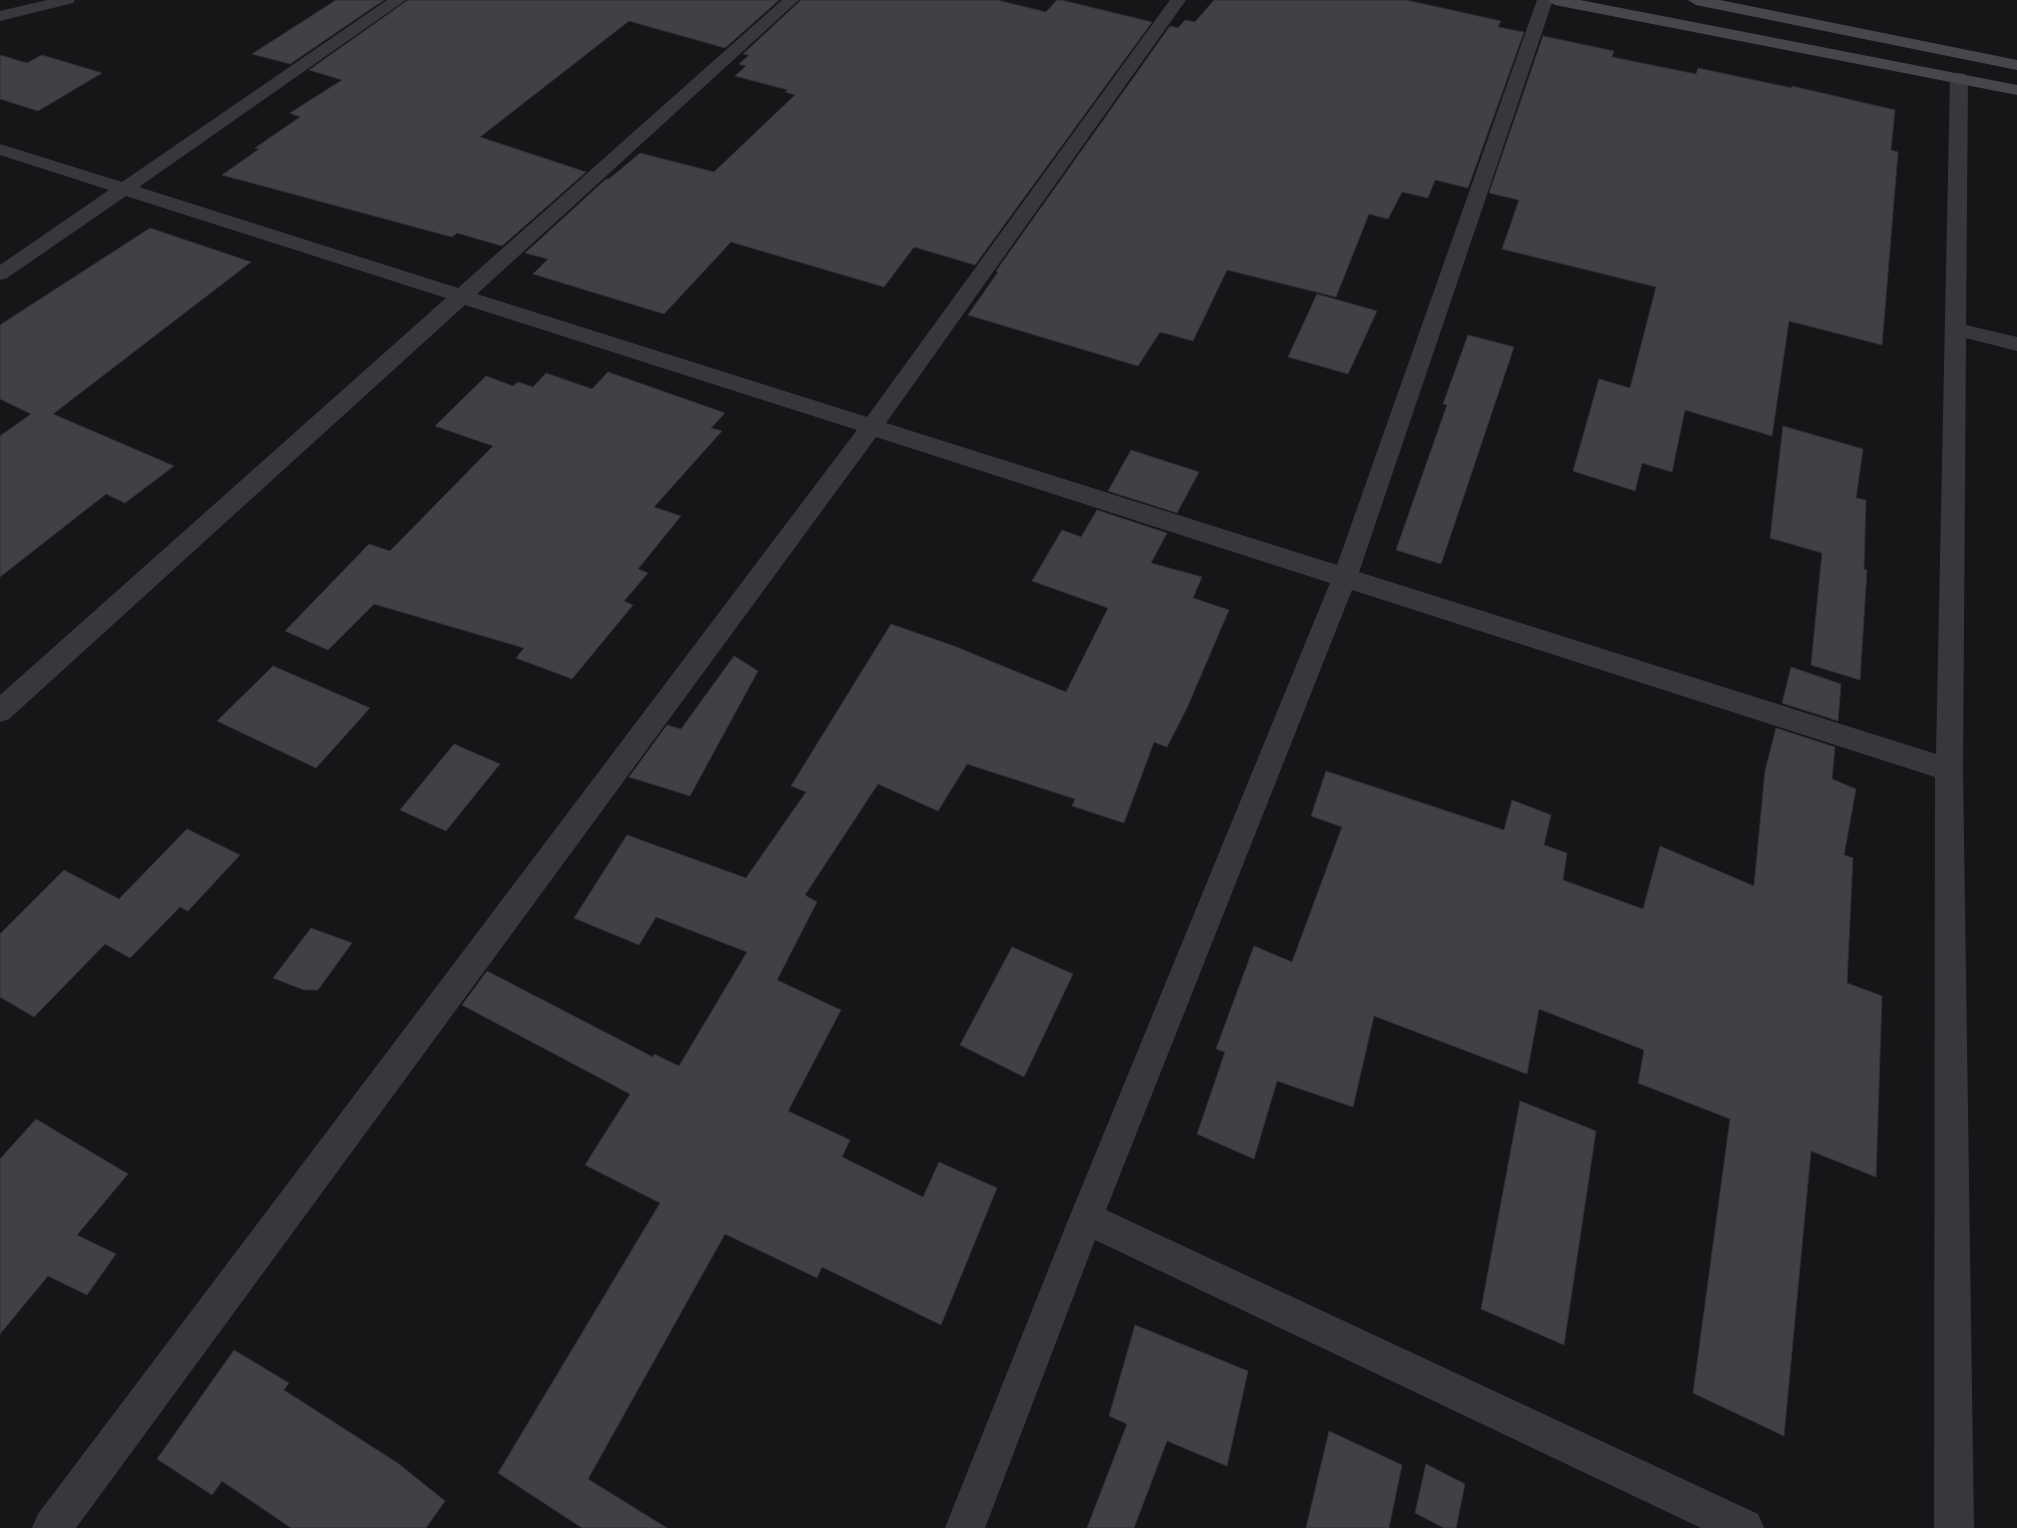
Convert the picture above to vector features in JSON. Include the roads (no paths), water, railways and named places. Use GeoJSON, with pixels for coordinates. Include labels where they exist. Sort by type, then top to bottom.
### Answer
{"type":"FeatureCollection","features":[{"type":"Feature","properties":{"kind":"street"},"geometry":{"type":"LineString","coordinates":[[0,16],[67,0]]}},
{"type":"Feature","properties":{"kind":"street"},"geometry":{"type":"LineString","coordinates":[[0,274],[398,0]]}},
{"type":"Feature","properties":{"kind":"street"},"geometry":{"type":"LineString","coordinates":[[0,711],[461,294],[791,0]]}},
{"type":"Feature","properties":{"kind":"street"},"geometry":{"type":"LineString","coordinates":[[52,1528],[872,426],[1178,0]]}},
{"type":"Feature","properties":{"kind":"street"},"geometry":{"type":"LineString","coordinates":[[965,1528],[1086,1218],[1345,576],[1545,0]]}},
{"type":"Feature","properties":{"kind":"street"},"geometry":{"type":"LineString","coordinates":[[1555,0],[2017,90]]}},
{"type":"Feature","properties":{"kind":"street"},"geometry":{"type":"LineString","coordinates":[[1696,0],[2017,65]]}},
{"type":"Feature","properties":{"kind":"street"},"geometry":{"type":"LineString","coordinates":[[1954,1528],[1949,770],[1959,78]]}},
{"type":"Feature","properties":{"kind":"street"},"geometry":{"type":"LineString","coordinates":[[0,149],[461,294],[1949,770]]}},
{"type":"Feature","properties":{"kind":"street"},"geometry":{"type":"LineString","coordinates":[[1955,329],[2017,344]]}},
{"type":"Feature","properties":{"kind":"street"},"geometry":{"type":"LineString","coordinates":[[1086,1218],[1744,1528]]}}]}
